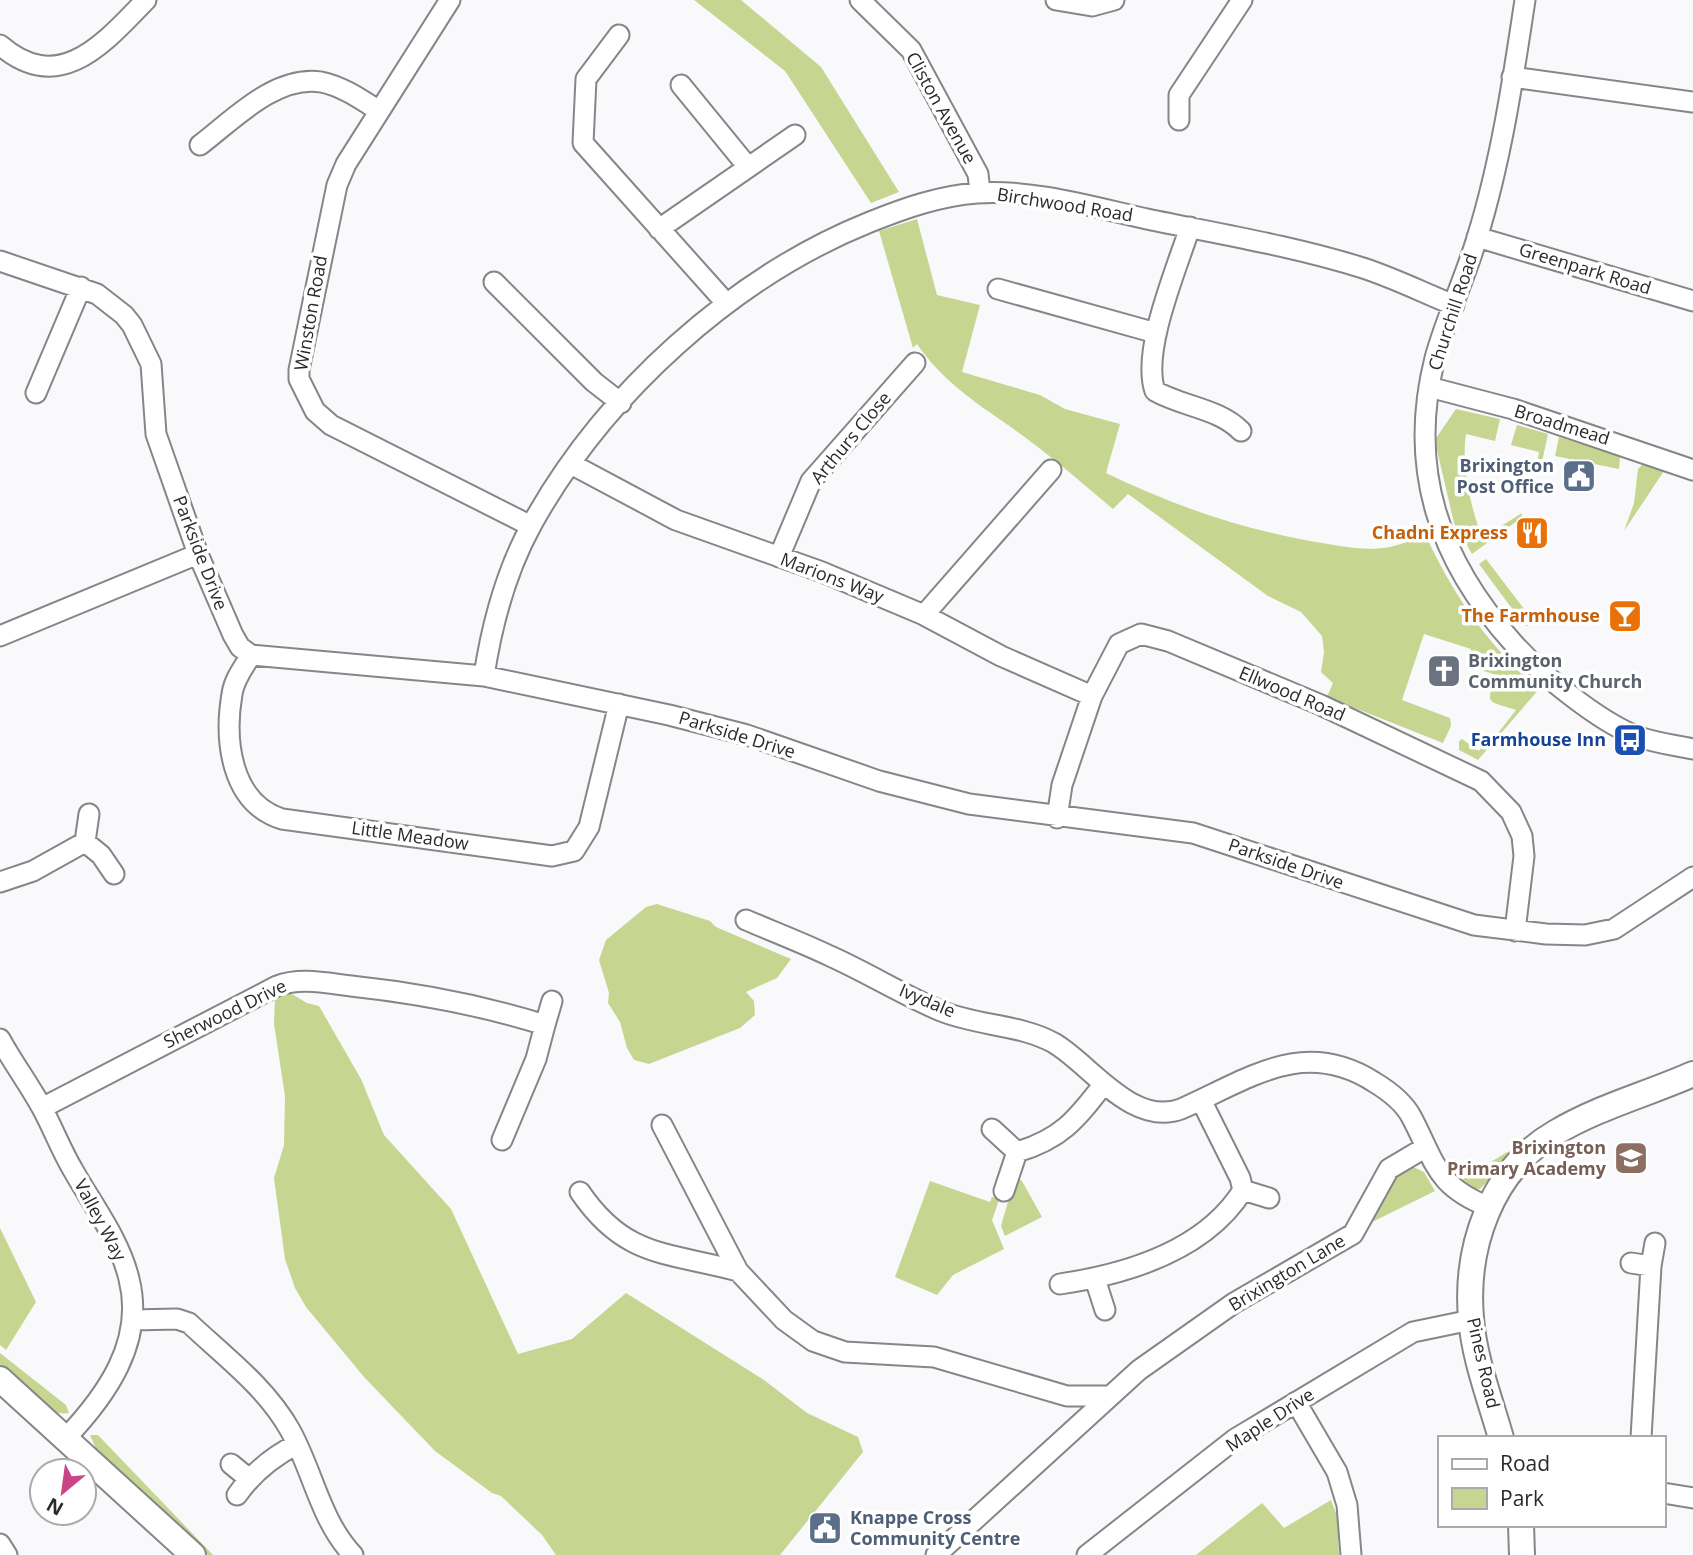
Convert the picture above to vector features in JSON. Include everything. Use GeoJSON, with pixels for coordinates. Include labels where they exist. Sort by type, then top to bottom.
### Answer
{"type":"FeatureCollection","features":[{"type":"Feature","properties":{"kind":"street"},"geometry":{"type":"LineString","coordinates":[[0,45],[30,63],[57,66],[79,60],[98,50],[146,0]]}},
{"type":"Feature","properties":{"kind":"street","name":"Winston Road"},"geometry":{"type":"LineString","coordinates":[[450,0],[346,164],[330,209],[299,379],[315,411],[331,425],[531,526]]}},
{"type":"Feature","properties":{"kind":"street","name":"Cliston Avenue"},"geometry":{"type":"LineString","coordinates":[[860,0],[911,50],[978,174],[980,192]]}},
{"type":"Feature","properties":{"kind":"street"},"geometry":{"type":"LineString","coordinates":[[1056,0],[1092,6],[1114,0]]}},
{"type":"Feature","properties":{"kind":"street"},"geometry":{"type":"LineString","coordinates":[[1179,120],[1179,94],[1242,0]]}},
{"type":"Feature","properties":{"kind":"street","name":"Churchill Road"},"geometry":{"type":"LineString","coordinates":[[1525,0],[1501,142],[1477,237],[1436,355],[1429,387],[1423,433],[1428,482],[1451,554],[1476,599],[1525,656],[1564,690],[1633,734],[1693,749]]}},
{"type":"Feature","properties":{"kind":"street"},"geometry":{"type":"LineString","coordinates":[[619,34],[586,79],[583,143],[726,303]]}},
{"type":"Feature","properties":{"kind":"street"},"geometry":{"type":"LineString","coordinates":[[1512,77],[1693,102]]}},
{"type":"Feature","properties":{"kind":"street"},"geometry":{"type":"LineString","coordinates":[[200,145],[260,100],[300,82],[321,82],[338,88],[379,111]]}},
{"type":"Feature","properties":{"kind":"street"},"geometry":{"type":"LineString","coordinates":[[681,85],[748,167]]}},
{"type":"Feature","properties":{"kind":"street"},"geometry":{"type":"LineString","coordinates":[[659,229],[795,135]]}},
{"type":"Feature","properties":{"kind":"street","name":"Birchwood Road"},"geometry":{"type":"LineString","coordinates":[[484,676],[491,629],[531,526],[571,464],[649,370],[726,303],[777,267],[835,236],[907,207],[980,192],[1041,198],[1190,227],[1364,268],[1454,305]]}},
{"type":"Feature","properties":{"kind":"street"},"geometry":{"type":"LineString","coordinates":[[1190,227],[1156,333],[1152,381],[1155,391],[1221,416],[1241,431]]}},
{"type":"Feature","properties":{"kind":"street","name":"Greenpark Road"},"geometry":{"type":"LineString","coordinates":[[1477,237],[1693,301]]}},
{"type":"Feature","properties":{"kind":"street","name":"Parkside Drive"},"geometry":{"type":"LineString","coordinates":[[0,261],[97,294],[124,314],[143,343],[151,364],[156,434],[198,554],[233,635],[240,646],[251,655],[484,676],[619,704],[747,735],[879,781],[969,804],[1057,818],[1147,825],[1193,833],[1474,925],[1515,931],[1585,934],[1614,929],[1693,877]]}},
{"type":"Feature","properties":{"kind":"street"},"geometry":{"type":"LineString","coordinates":[[494,282],[594,382],[621,403]]}},
{"type":"Feature","properties":{"kind":"street"},"geometry":{"type":"LineString","coordinates":[[36,393],[81,287]]}},
{"type":"Feature","properties":{"kind":"street"},"geometry":{"type":"LineString","coordinates":[[998,289],[1156,333]]}},
{"type":"Feature","properties":{"kind":"street","name":"Arthurs Close"},"geometry":{"type":"LineString","coordinates":[[779,557],[811,481],[915,363]]}},
{"type":"Feature","properties":{"kind":"street","name":"Broadmead"},"geometry":{"type":"LineString","coordinates":[[1429,387],[1523,413],[1693,470]]}},
{"type":"Feature","properties":{"kind":"street","name":"Marions Way"},"geometry":{"type":"LineString","coordinates":[[571,464],[676,520],[779,557],[924,615],[1001,656],[1091,696]]}},
{"type":"Feature","properties":{"kind":"street"},"geometry":{"type":"LineString","coordinates":[[924,615],[1051,470]]}},
{"type":"Feature","properties":{"kind":"street"},"geometry":{"type":"LineString","coordinates":[[0,636],[198,554]]}},
{"type":"Feature","properties":{"kind":"street","name":"Ellwood Road"},"geometry":{"type":"LineString","coordinates":[[1057,818],[1062,785],[1091,696],[1119,644],[1141,635],[1168,641],[1321,705],[1481,782],[1511,812],[1522,836],[1524,856],[1515,931]]}},
{"type":"Feature","properties":{"kind":"street","name":"Little Meadow"},"geometry":{"type":"LineString","coordinates":[[251,655],[232,694],[230,736],[242,790],[257,807],[282,819],[552,856],[574,851],[582,844],[589,827],[619,704]]}},
{"type":"Feature","properties":{"kind":"street"},"geometry":{"type":"LineString","coordinates":[[85,842],[89,814]]}},
{"type":"Feature","properties":{"kind":"street"},"geometry":{"type":"LineString","coordinates":[[85,842],[101,855],[114,874]]}},
{"type":"Feature","properties":{"kind":"street"},"geometry":{"type":"LineString","coordinates":[[0,882],[33,872],[85,842]]}},
{"type":"Feature","properties":{"kind":"street","name":"Ivydale"},"geometry":{"type":"LineString","coordinates":[[747,920],[829,955],[943,1012],[1039,1035],[1064,1049],[1103,1085],[1145,1108],[1166,1113],[1275,1066],[1298,1060],[1323,1065],[1332,1062],[1367,1077],[1392,1093],[1410,1114],[1426,1147]]}},
{"type":"Feature","properties":{"kind":"street","name":"Sherwood Drive"},"geometry":{"type":"LineString","coordinates":[[42,1108],[290,981],[424,994],[545,1025]]}},
{"type":"Feature","properties":{"kind":"street"},"geometry":{"type":"LineString","coordinates":[[502,1140],[536,1059],[552,1001]]}},
{"type":"Feature","properties":{"kind":"street","name":"Valley Way"},"geometry":{"type":"LineString","coordinates":[[0,1039],[42,1108],[71,1167],[118,1250],[129,1278],[133,1320],[129,1343],[117,1372],[85,1418],[65,1439]]}},
{"type":"Feature","properties":{"kind":"street"},"geometry":{"type":"LineString","coordinates":[[1426,1147],[1437,1170],[1450,1187],[1466,1198],[1489,1207],[1520,1160],[1555,1133],[1585,1117],[1693,1074]]}},
{"type":"Feature","properties":{"kind":"street"},"geometry":{"type":"LineString","coordinates":[[1017,1152],[1048,1141],[1068,1128],[1103,1085]]}},
{"type":"Feature","properties":{"kind":"street"},"geometry":{"type":"LineString","coordinates":[[1201,1100],[1235,1164],[1243,1190]]}},
{"type":"Feature","properties":{"kind":"street"},"geometry":{"type":"LineString","coordinates":[[662,1125],[738,1271],[784,1320],[813,1341],[845,1352],[934,1357],[1068,1396],[1109,1396]]}},
{"type":"Feature","properties":{"kind":"street"},"geometry":{"type":"LineString","coordinates":[[992,1129],[1017,1152]]}},
{"type":"Feature","properties":{"kind":"street","name":"Brixington Lane"},"geometry":{"type":"LineString","coordinates":[[936,1555],[1139,1370],[1234,1303],[1353,1234],[1389,1169],[1426,1147]]}},
{"type":"Feature","properties":{"kind":"street"},"geometry":{"type":"LineString","coordinates":[[1004,1191],[1017,1152]]}},
{"type":"Feature","properties":{"kind":"street"},"geometry":{"type":"LineString","coordinates":[[1243,1190],[1269,1198]]}},
{"type":"Feature","properties":{"kind":"street"},"geometry":{"type":"LineString","coordinates":[[1060,1283],[1095,1279],[1136,1268],[1197,1236],[1222,1217],[1243,1190]]}},
{"type":"Feature","properties":{"kind":"street"},"geometry":{"type":"LineString","coordinates":[[580,1192],[595,1214],[631,1244],[738,1271]]}},
{"type":"Feature","properties":{"kind":"street","name":"Pines Road"},"geometry":{"type":"LineString","coordinates":[[1489,1207],[1475,1248],[1471,1320],[1500,1436]]}},
{"type":"Feature","properties":{"kind":"street"},"geometry":{"type":"LineString","coordinates":[[1641,1436],[1641,1265],[1655,1243]]}},
{"type":"Feature","properties":{"kind":"street"},"geometry":{"type":"LineString","coordinates":[[1095,1279],[1105,1310]]}},
{"type":"Feature","properties":{"kind":"street"},"geometry":{"type":"LineString","coordinates":[[133,1320],[177,1319],[189,1323],[276,1408],[297,1444],[332,1526],[354,1555]]}},
{"type":"Feature","properties":{"kind":"street","name":"Maple Drive"},"geometry":{"type":"LineString","coordinates":[[1087,1555],[1235,1439],[1413,1332],[1471,1320]]}},
{"type":"Feature","properties":{"kind":"street"},"geometry":{"type":"LineString","coordinates":[[0,1379],[193,1555]]}},
{"type":"Feature","properties":{"kind":"street"},"geometry":{"type":"LineString","coordinates":[[1296,1402],[1337,1472],[1347,1505],[1351,1555]]}},
{"type":"Feature","properties":{"kind":"street"},"geometry":{"type":"LineString","coordinates":[[237,1495],[248,1478],[275,1456],[297,1444]]}},
{"type":"Feature","properties":{"kind":"street"},"geometry":{"type":"LineString","coordinates":[[231,1464],[248,1478]]}},
{"type":"Feature","properties":{"kind":"street"},"geometry":{"type":"LineString","coordinates":[[1665,1493],[1693,1498]]}},
{"type":"Feature","properties":{"kind":"street"},"geometry":{"type":"LineString","coordinates":[[1521,1527],[1522,1555]]}},
{"type":"Feature","properties":{"kind":"street"},"geometry":{"type":"LineString","coordinates":[[0,1544],[7,1555]]}},
{"type":"Feature","properties":{"kind":"green space"},"geometry":{"type":"Polygon","coordinates":[[[694,0],[741,0],[821,67],[899,192],[871,203],[785,71],[694,0]]]}},
{"type":"Feature","properties":{"kind":"green space"},"geometry":{"type":"Polygon","coordinates":[[[917,219],[937,295],[980,305],[962,372],[1040,395],[1065,409],[1120,424],[1106,473],[1206,514],[1283,536],[1370,549],[1390,547],[1426,536],[1448,579],[1488,638],[1539,689],[1478,760],[1459,750],[1459,741],[1462,739],[1479,751],[1484,743],[1468,735],[1474,734],[1491,742],[1516,710],[1491,700],[1496,675],[1478,669],[1479,664],[1468,660],[1471,649],[1424,634],[1402,700],[1450,718],[1451,726],[1443,743],[1327,697],[1333,683],[1321,672],[1324,652],[1322,636],[1301,612],[1268,596],[1128,494],[1113,509],[1035,445],[958,389],[936,368],[917,344],[913,348],[879,231],[917,219]]]}},
{"type":"Feature","properties":{"kind":"green space"},"geometry":{"type":"Polygon","coordinates":[[[1456,409],[1500,419],[1495,441],[1466,434],[1468,487],[1482,538],[1522,513],[1521,518],[1472,554],[1454,523],[1437,450],[1436,438],[1456,409]]]}},
{"type":"Feature","properties":{"kind":"green space"},"geometry":{"type":"Polygon","coordinates":[[[1517,425],[1548,434],[1540,471],[1536,470],[1539,452],[1511,445],[1517,425]]]}},
{"type":"Feature","properties":{"kind":"green space"},"geometry":{"type":"Polygon","coordinates":[[[1559,437],[1620,456],[1619,469],[1555,456],[1559,437]]]}},
{"type":"Feature","properties":{"kind":"green space"},"geometry":{"type":"Polygon","coordinates":[[[1643,464],[1664,471],[1624,531],[1634,503],[1638,469],[1643,464]]]}},
{"type":"Feature","properties":{"kind":"green space"},"geometry":{"type":"Polygon","coordinates":[[[1486,559],[1528,614],[1528,626],[1524,625],[1479,564],[1486,559]]]}},
{"type":"Feature","properties":{"kind":"green space"},"geometry":{"type":"Polygon","coordinates":[[[657,904],[710,921],[716,927],[791,959],[777,978],[746,992],[754,1001],[755,1015],[740,1028],[649,1064],[634,1060],[627,1048],[620,1022],[608,1003],[609,993],[599,960],[606,940],[646,907],[657,904]]]}},
{"type":"Feature","properties":{"kind":"green space"},"geometry":{"type":"Polygon","coordinates":[[[290,993],[307,1003],[319,1006],[361,1079],[384,1135],[451,1209],[518,1354],[572,1339],[626,1293],[764,1380],[807,1413],[858,1437],[863,1452],[780,1555],[556,1555],[542,1535],[501,1496],[492,1493],[435,1451],[364,1377],[306,1307],[295,1288],[285,1259],[274,1178],[284,1145],[285,1096],[274,1024],[275,998],[290,993]]]}},
{"type":"Feature","properties":{"kind":"green space"},"geometry":{"type":"Polygon","coordinates":[[[1507,1152],[1511,1157],[1480,1189],[1471,1189],[1457,1183],[1507,1152]]]}},
{"type":"Feature","properties":{"kind":"green space"},"geometry":{"type":"Polygon","coordinates":[[[1407,1164],[1424,1172],[1435,1191],[1366,1225],[1392,1175],[1407,1164]]]}},
{"type":"Feature","properties":{"kind":"green space"},"geometry":{"type":"Polygon","coordinates":[[[1015,1177],[1022,1181],[1042,1217],[1005,1236],[1001,1226],[1015,1177]]]}},
{"type":"Feature","properties":{"kind":"green space"},"geometry":{"type":"Polygon","coordinates":[[[930,1181],[990,1202],[992,1197],[999,1200],[992,1220],[1004,1249],[953,1275],[937,1295],[895,1277],[930,1181]]]}},
{"type":"Feature","properties":{"kind":"green space"},"geometry":{"type":"Polygon","coordinates":[[[0,1228],[36,1302],[6,1350],[0,1345],[0,1228]]]}},
{"type":"Feature","properties":{"kind":"green space"},"geometry":{"type":"Polygon","coordinates":[[[0,1353],[66,1405],[69,1413],[49,1410],[31,1397],[0,1364],[0,1353]]]}},
{"type":"Feature","properties":{"kind":"green space"},"geometry":{"type":"Polygon","coordinates":[[[90,1435],[98,1435],[213,1555],[208,1555],[100,1458],[90,1435]]]}},
{"type":"Feature","properties":{"kind":"green space"},"geometry":{"type":"Polygon","coordinates":[[[1331,1500],[1337,1516],[1339,1555],[1196,1555],[1262,1503],[1284,1528],[1331,1500]]]}},
{"type":"Feature","properties":{"kind":"place","name":"Brixington Post Office"},"geometry":{"type":"Point","coordinates":[1579,476]}},
{"type":"Feature","properties":{"kind":"place","name":"Chadni Express"},"geometry":{"type":"Point","coordinates":[1532,533]}},
{"type":"Feature","properties":{"kind":"place","name":"The Farmhouse"},"geometry":{"type":"Point","coordinates":[1625,616]}},
{"type":"Feature","properties":{"kind":"place","name":"Brixington Community Church"},"geometry":{"type":"Point","coordinates":[1444,671]}},
{"type":"Feature","properties":{"kind":"place","name":"Farmhouse Inn"},"geometry":{"type":"Point","coordinates":[1630,740]}},
{"type":"Feature","properties":{"kind":"place","name":"Brixington Primary Academy"},"geometry":{"type":"Point","coordinates":[1631,1158]}},
{"type":"Feature","properties":{"kind":"place","name":"Knappe Cross Community Centre"},"geometry":{"type":"Point","coordinates":[825,1528]}}]}
